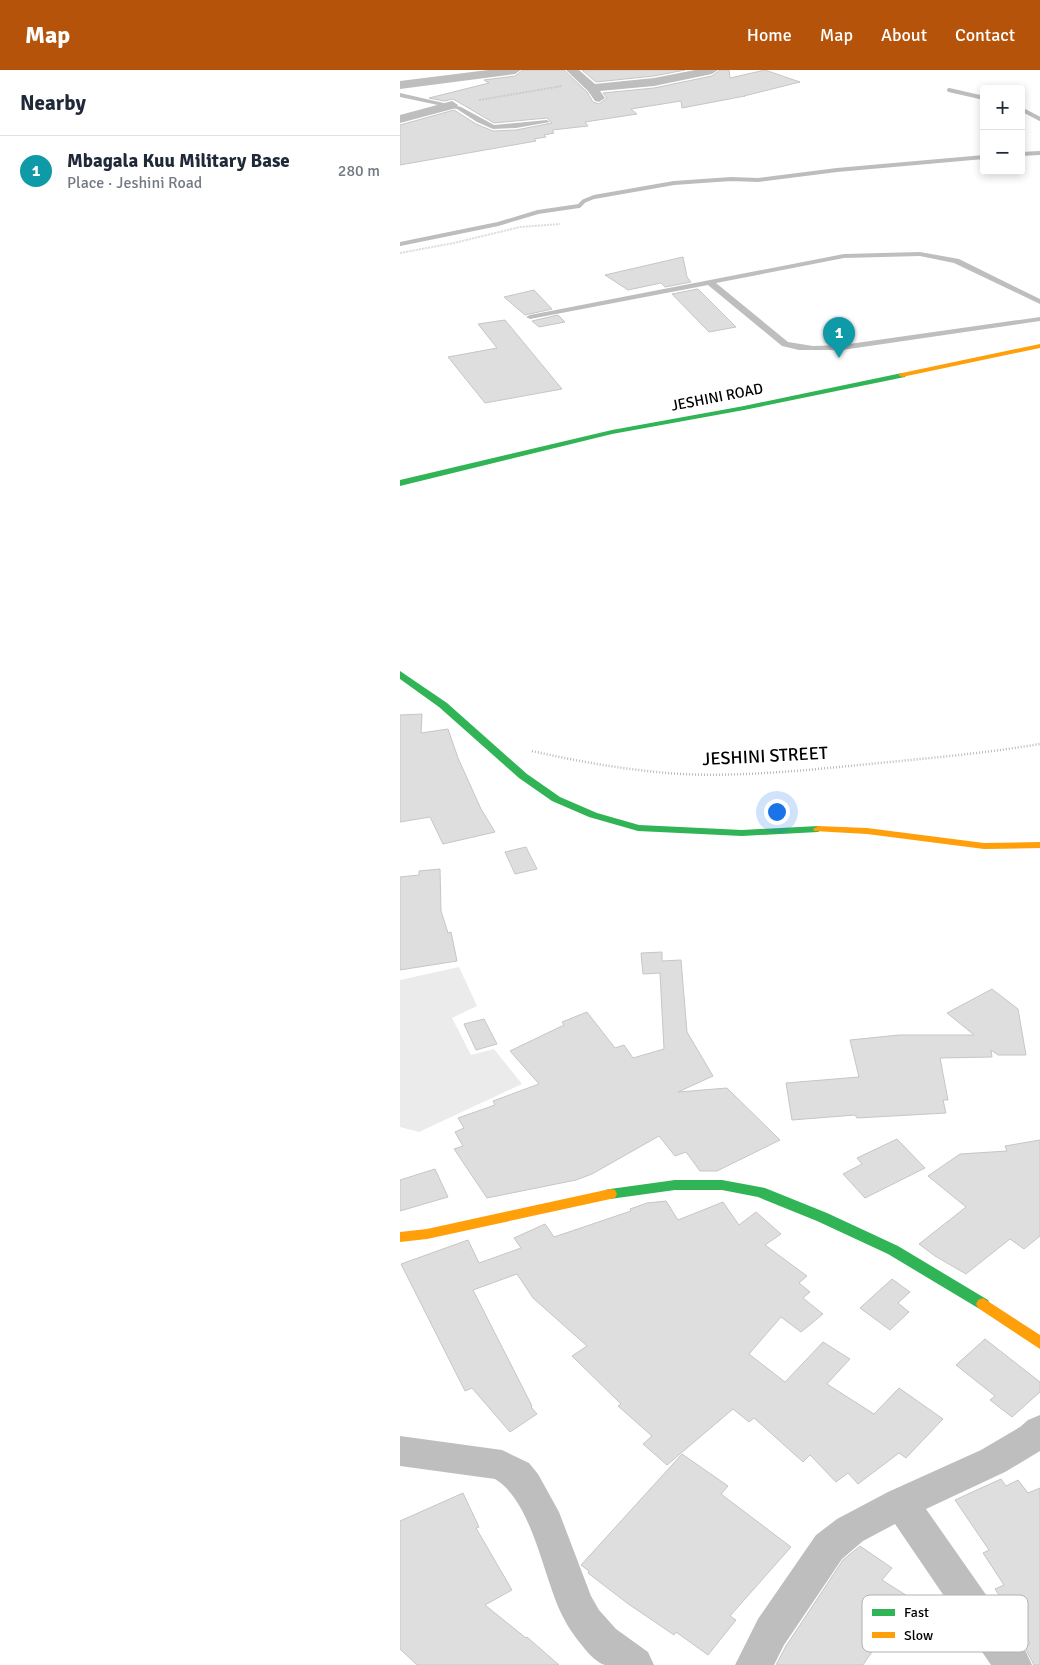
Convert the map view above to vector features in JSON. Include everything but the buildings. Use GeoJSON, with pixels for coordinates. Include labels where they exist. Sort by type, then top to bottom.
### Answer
{"type":"FeatureCollection","features":[{"type":"Feature","properties":{"kind":"street"},"geometry":{"type":"LineString","coordinates":[[400,85],[515,70]]}},
{"type":"Feature","properties":{"kind":"street"},"geometry":{"type":"LineString","coordinates":[[572,70],[593,90],[654,82],[712,70]]}},
{"type":"Feature","properties":{"kind":"street"},"geometry":{"type":"LineString","coordinates":[[400,119],[452,105]]}},
{"type":"Feature","properties":{"kind":"street","name":"JESHINI ROAD"},"geometry":{"type":"LineString","coordinates":[[400,483],[612,432],[744,408],[1038,349]]}},
{"type":"Feature","properties":{"kind":"street"},"geometry":{"type":"LineString","coordinates":[[400,674],[443,705],[523,776],[556,799],[592,815],[638,828],[742,833],[828,829],[867,831],[984,846],[1040,845]]}},
{"type":"Feature","properties":{"kind":"street"},"geometry":{"type":"LineString","coordinates":[[400,1237],[459,1227],[627,1190],[675,1185],[722,1185],[760,1192],[822,1217],[893,1250],[992,1310],[1040,1342]]}},
{"type":"Feature","properties":{"kind":"street"},"geometry":{"type":"LineString","coordinates":[[754,1665],[771,1632],[829,1547],[850,1530],[901,1503],[994,1461],[1032,1438],[1040,1430]]}},
{"type":"Feature","properties":{"kind":"street"},"geometry":{"type":"LineString","coordinates":[[400,1451],[502,1465],[517,1474],[526,1485],[546,1523],[576,1605],[586,1622],[603,1642],[635,1665]]}},
{"type":"Feature","properties":{"kind":"street"},"geometry":{"type":"LineString","coordinates":[[901,1503],[967,1595]]}},
{"type":"Feature","properties":{"kind":"street"},"geometry":{"type":"LineString","coordinates":[[1004,1652],[1012,1665]]}},
{"type":"Feature","properties":{"kind":"lane"},"geometry":{"type":"LineString","coordinates":[[400,95],[452,105],[469,113],[485,125],[493,127],[547,122]]}},
{"type":"Feature","properties":{"kind":"lane"},"geometry":{"type":"LineString","coordinates":[[530,317],[844,256],[920,254],[956,262],[1040,302]]}},
{"type":"Feature","properties":{"kind":"lane"},"geometry":{"type":"LineString","coordinates":[[710,282],[784,344],[798,348],[818,349],[854,345],[1040,319]]}},
{"type":"Feature","properties":{"kind":"path"},"geometry":{"type":"LineString","coordinates":[[452,105],[525,91],[593,90]]}},
{"type":"Feature","properties":{"kind":"path"},"geometry":{"type":"LineString","coordinates":[[400,253],[454,243],[520,227],[560,224]]}},
{"type":"Feature","properties":{"kind":"path","name":"JESHINI STREET"},"geometry":{"type":"LineString","coordinates":[[492,748],[542,752],[583,762],[666,773],[714,774],[816,768],[992,752],[1040,744]]}},
{"type":"Feature","properties":{"kind":"shaded area"},"geometry":{"type":"Polygon","coordinates":[[[459,967],[477,1006],[452,1018],[471,1055],[494,1049],[522,1084],[419,1132],[400,1127],[400,980],[459,967]]]}},
{"type":"Feature","properties":{"kind":"waterway"},"geometry":{"type":"LineString","coordinates":[[949,90],[980,97]]}},
{"type":"Feature","properties":{"kind":"waterway"},"geometry":{"type":"LineString","coordinates":[[1025,111],[1040,119]]}},
{"type":"Feature","properties":{"kind":"waterway"},"geometry":{"type":"LineString","coordinates":[[1025,154],[1040,153]]}},
{"type":"Feature","properties":{"kind":"waterway"},"geometry":{"type":"LineString","coordinates":[[400,244],[498,224],[538,212],[579,206],[584,201],[594,197],[674,183],[731,179],[758,180],[837,170],[980,157]]}},
{"type":"Feature","properties":{"kind":"traffic: fast"},"geometry":{"type":"LineString","coordinates":[[400,483],[612,432],[744,408],[902,375]]}},
{"type":"Feature","properties":{"kind":"traffic: fast"},"geometry":{"type":"LineString","coordinates":[[400,674],[443,705],[523,776],[556,799],[593,815],[638,828],[742,833],[818,829]]}},
{"type":"Feature","properties":{"kind":"traffic: fast"},"geometry":{"type":"LineString","coordinates":[[610,1194],[675,1185],[722,1185],[760,1192],[822,1217],[893,1250],[983,1304]]}},
{"type":"Feature","properties":{"kind":"traffic: slow"},"geometry":{"type":"LineString","coordinates":[[902,375],[1040,346]]}},
{"type":"Feature","properties":{"kind":"traffic: slow"},"geometry":{"type":"LineString","coordinates":[[818,829],[867,831],[984,846],[1040,845]]}},
{"type":"Feature","properties":{"kind":"traffic: slow"},"geometry":{"type":"LineString","coordinates":[[400,1237],[427,1234],[610,1194]]}},
{"type":"Feature","properties":{"kind":"traffic: slow"},"geometry":{"type":"LineString","coordinates":[[983,1304],[1040,1343]]}},
{"type":"Feature","properties":{"kind":"place","name":"Mbagala Kuu Military Base"},"geometry":{"type":"Point","coordinates":[839,358]}}]}
